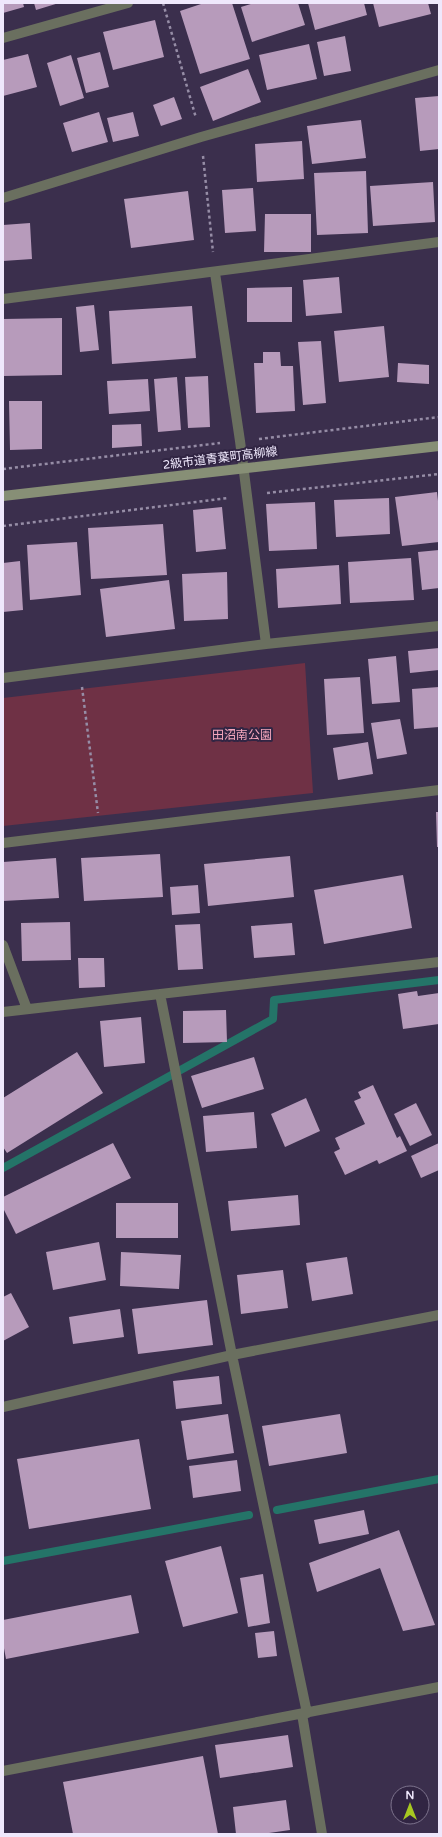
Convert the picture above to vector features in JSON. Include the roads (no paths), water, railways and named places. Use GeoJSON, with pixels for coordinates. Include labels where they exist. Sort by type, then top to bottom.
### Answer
{"type":"FeatureCollection","features":[{"type":"Feature","properties":{"kind":"street"},"geometry":{"type":"LineString","coordinates":[[3,38],[128,3]]}},
{"type":"Feature","properties":{"kind":"street"},"geometry":{"type":"LineString","coordinates":[[3,198],[201,137],[439,70]]}},
{"type":"Feature","properties":{"kind":"street"},"geometry":{"type":"LineString","coordinates":[[3,299],[215,273],[439,242]]}},
{"type":"Feature","properties":{"kind":"street"},"geometry":{"type":"LineString","coordinates":[[215,273],[244,469],[266,644]]}},
{"type":"Feature","properties":{"kind":"street","name":"2級市道青葉町高柳線"},"geometry":{"type":"LineString","coordinates":[[3,496],[439,446]]}},
{"type":"Feature","properties":{"kind":"street"},"geometry":{"type":"LineString","coordinates":[[3,678],[266,644],[439,626]]}},
{"type":"Feature","properties":{"kind":"street"},"geometry":{"type":"LineString","coordinates":[[3,843],[439,790]]}},
{"type":"Feature","properties":{"kind":"street"},"geometry":{"type":"LineString","coordinates":[[3,945],[27,1009]]}},
{"type":"Feature","properties":{"kind":"street"},"geometry":{"type":"LineString","coordinates":[[3,1012],[439,962]]}},
{"type":"Feature","properties":{"kind":"street"},"geometry":{"type":"LineString","coordinates":[[160,994],[304,1713],[322,1834]]}},
{"type":"Feature","properties":{"kind":"street"},"geometry":{"type":"LineString","coordinates":[[3,1407],[232,1355],[439,1315]]}},
{"type":"Feature","properties":{"kind":"street"},"geometry":{"type":"LineString","coordinates":[[3,1772],[439,1687]]}},
{"type":"Feature","properties":{"kind":"waterway"},"geometry":{"type":"LineString","coordinates":[[3,1168],[273,1019],[274,1000],[439,980]]}},
{"type":"Feature","properties":{"kind":"waterway"},"geometry":{"type":"LineString","coordinates":[[277,1510],[439,1479]]}},
{"type":"Feature","properties":{"kind":"waterway"},"geometry":{"type":"LineString","coordinates":[[3,1561],[249,1515]]}},
{"type":"Feature","properties":{"kind":"park label","name":"田沼南公園"},"geometry":{"type":"Point","coordinates":[242,735]}}]}
